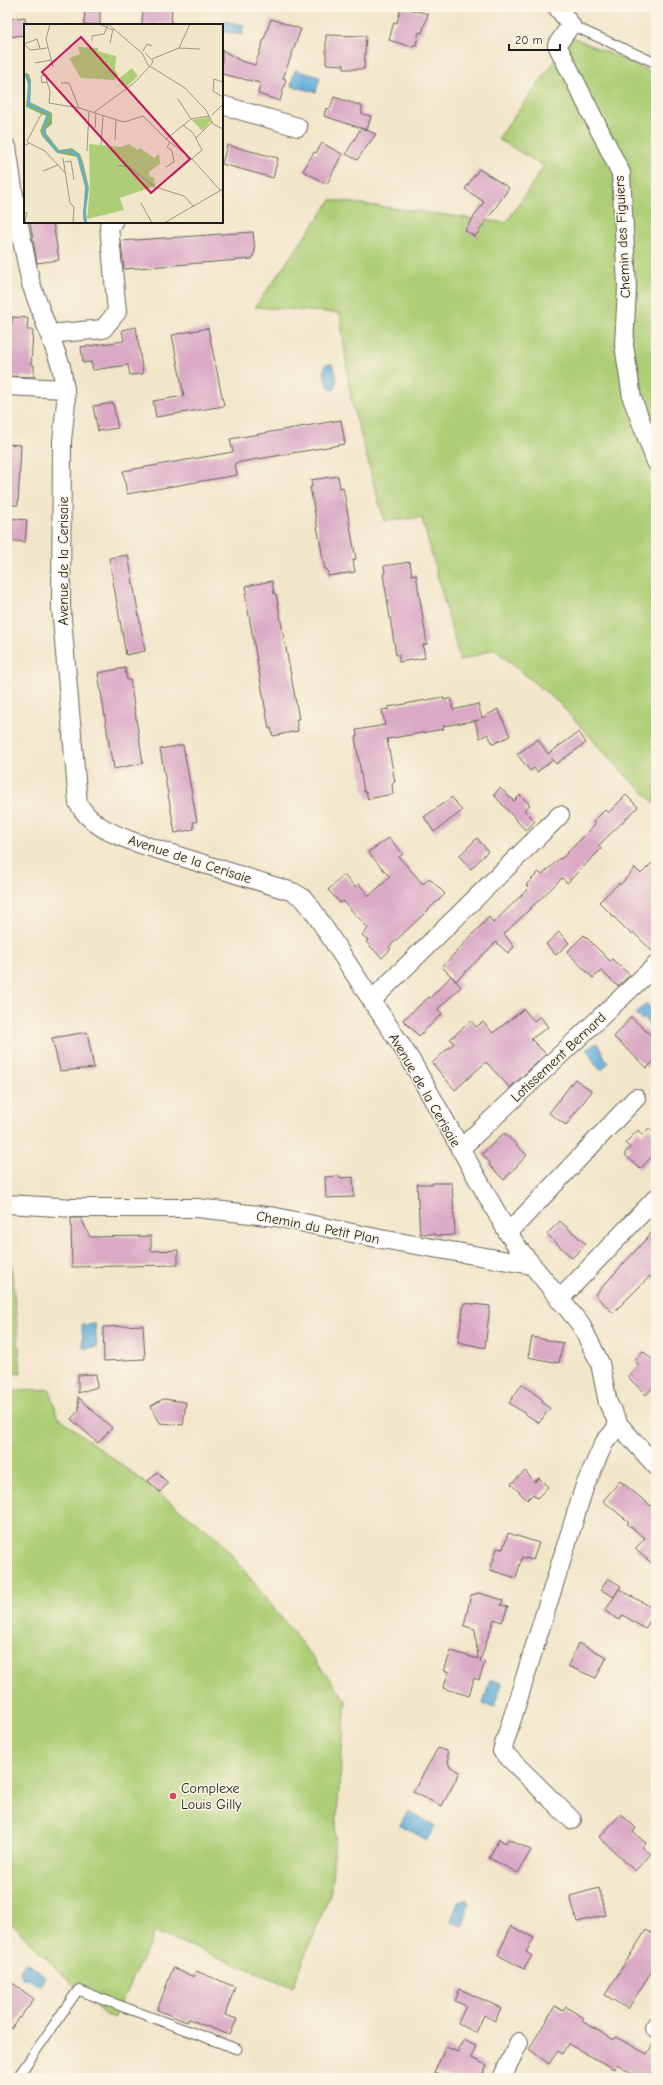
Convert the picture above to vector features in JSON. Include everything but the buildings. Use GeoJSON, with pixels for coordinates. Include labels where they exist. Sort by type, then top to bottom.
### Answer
{"type":"FeatureCollection","features":[{"type":"Feature","properties":{"kind":"street"},"geometry":{"type":"LineString","coordinates":[[557,7],[571,25]]}},
{"type":"Feature","properties":{"kind":"street","name":"Chemin des Figuiers"},"geometry":{"type":"LineString","coordinates":[[571,25],[557,45],[621,173],[627,287],[624,345],[632,398],[656,462]]}},
{"type":"Feature","properties":{"kind":"street"},"geometry":{"type":"LineString","coordinates":[[223,105],[298,127]]}},
{"type":"Feature","properties":{"kind":"street","name":"Avenue de la Cerisaie"},"geometry":{"type":"LineString","coordinates":[[7,147],[16,209],[31,284],[61,366],[65,389],[66,402],[62,441],[61,607],[78,803],[84,815],[109,832],[134,842],[293,892],[303,898],[312,909],[412,1062],[460,1150],[508,1233],[559,1300],[581,1325],[600,1363],[608,1403],[619,1425],[656,1466]]}},
{"type":"Feature","properties":{"kind":"street"},"geometry":{"type":"LineString","coordinates":[[49,334],[103,328],[117,312],[109,226],[112,223]]}},
{"type":"Feature","properties":{"kind":"street"},"geometry":{"type":"LineString","coordinates":[[7,386],[65,389]]}},
{"type":"Feature","properties":{"kind":"street"},"geometry":{"type":"LineString","coordinates":[[372,1000],[560,815]]}},
{"type":"Feature","properties":{"kind":"street","name":"Lotissement Bernard"},"geometry":{"type":"LineString","coordinates":[[460,1150],[656,965]]}},
{"type":"Feature","properties":{"kind":"street"},"geometry":{"type":"LineString","coordinates":[[508,1233],[636,1098]]}},
{"type":"Feature","properties":{"kind":"street"},"geometry":{"type":"LineString","coordinates":[[559,1300],[656,1198]]}},
{"type":"Feature","properties":{"kind":"street","name":"Chemin du Petit Plan"},"geometry":{"type":"LineString","coordinates":[[7,1204],[75,1208],[196,1208],[276,1217],[381,1239],[532,1265]]}},
{"type":"Feature","properties":{"kind":"street"},"geometry":{"type":"LineString","coordinates":[[572,1820],[502,1751],[584,1488],[604,1443],[619,1425]]}},
{"type":"Feature","properties":{"kind":"street"},"geometry":{"type":"LineString","coordinates":[[656,2025],[654,2028],[656,2029]]}},
{"type":"Feature","properties":{"kind":"street"},"geometry":{"type":"LineString","coordinates":[[502,2078],[519,2042]]}},
{"type":"Feature","properties":{"kind":"lane"},"geometry":{"type":"LineString","coordinates":[[571,25],[656,63]]}},
{"type":"Feature","properties":{"kind":"lane"},"geometry":{"type":"LineString","coordinates":[[18,2078],[78,1990],[237,2049]]}},
{"type":"Feature","properties":{"kind":"green space"},"geometry":{"type":"Polygon","coordinates":[[[572,37],[656,74],[656,804],[625,775],[560,704],[494,649],[460,661],[422,518],[384,521],[351,399],[340,313],[255,307],[331,200],[506,223],[544,166],[498,139],[572,37]]]}},
{"type":"Feature","properties":{"kind":"green space"},"geometry":{"type":"Polygon","coordinates":[[[8,1225],[21,1374],[7,1372],[8,1225]]]}},
{"type":"Feature","properties":{"kind":"green space","name":"Complexe Louis Gilly"},"geometry":{"type":"Polygon","coordinates":[[[50,1389],[57,1416],[220,1540],[346,1700],[331,1891],[293,1987],[155,1932],[113,2019],[97,2009],[7,1919],[7,1392],[50,1389]]]}},
{"type":"Feature","properties":{"kind":"water"},"geometry":{"type":"Polygon","coordinates":[[[224,21],[244,25],[242,35],[223,31],[224,21]]]}},
{"type":"Feature","properties":{"kind":"water"},"geometry":{"type":"Polygon","coordinates":[[[295,70],[320,77],[316,92],[291,86],[295,70]]]}},
{"type":"Feature","properties":{"kind":"water"},"geometry":{"type":"Polygon","coordinates":[[[332,364],[336,378],[336,385],[333,391],[326,382],[324,372],[325,365],[332,364]]]}},
{"type":"Feature","properties":{"kind":"water"},"geometry":{"type":"Polygon","coordinates":[[[646,1003],[656,1013],[656,1027],[654,1028],[643,1018],[642,1020],[635,1014],[646,1003]]]}},
{"type":"Feature","properties":{"kind":"water"},"geometry":{"type":"Polygon","coordinates":[[[597,1043],[608,1063],[603,1069],[598,1068],[586,1049],[597,1043]]]}},
{"type":"Feature","properties":{"kind":"water"},"geometry":{"type":"Polygon","coordinates":[[[95,1324],[97,1347],[83,1348],[82,1325],[95,1324]]]}},
{"type":"Feature","properties":{"kind":"water"},"geometry":{"type":"Polygon","coordinates":[[[490,1680],[502,1683],[495,1707],[483,1704],[490,1680]]]}},
{"type":"Feature","properties":{"kind":"water"},"geometry":{"type":"Polygon","coordinates":[[[408,1811],[435,1826],[427,1840],[400,1825],[408,1811]]]}},
{"type":"Feature","properties":{"kind":"water"},"geometry":{"type":"Polygon","coordinates":[[[466,1899],[469,1904],[463,1926],[451,1922],[458,1901],[466,1899]]]}},
{"type":"Feature","properties":{"kind":"water"},"geometry":{"type":"Polygon","coordinates":[[[28,1963],[45,1977],[40,1985],[22,1978],[20,1970],[24,1964],[28,1963]]]}},
{"type":"Feature","properties":{"kind":"place","name":"Complexe Louis Gilly"},"geometry":{"type":"Point","coordinates":[173,1796]}}]}
